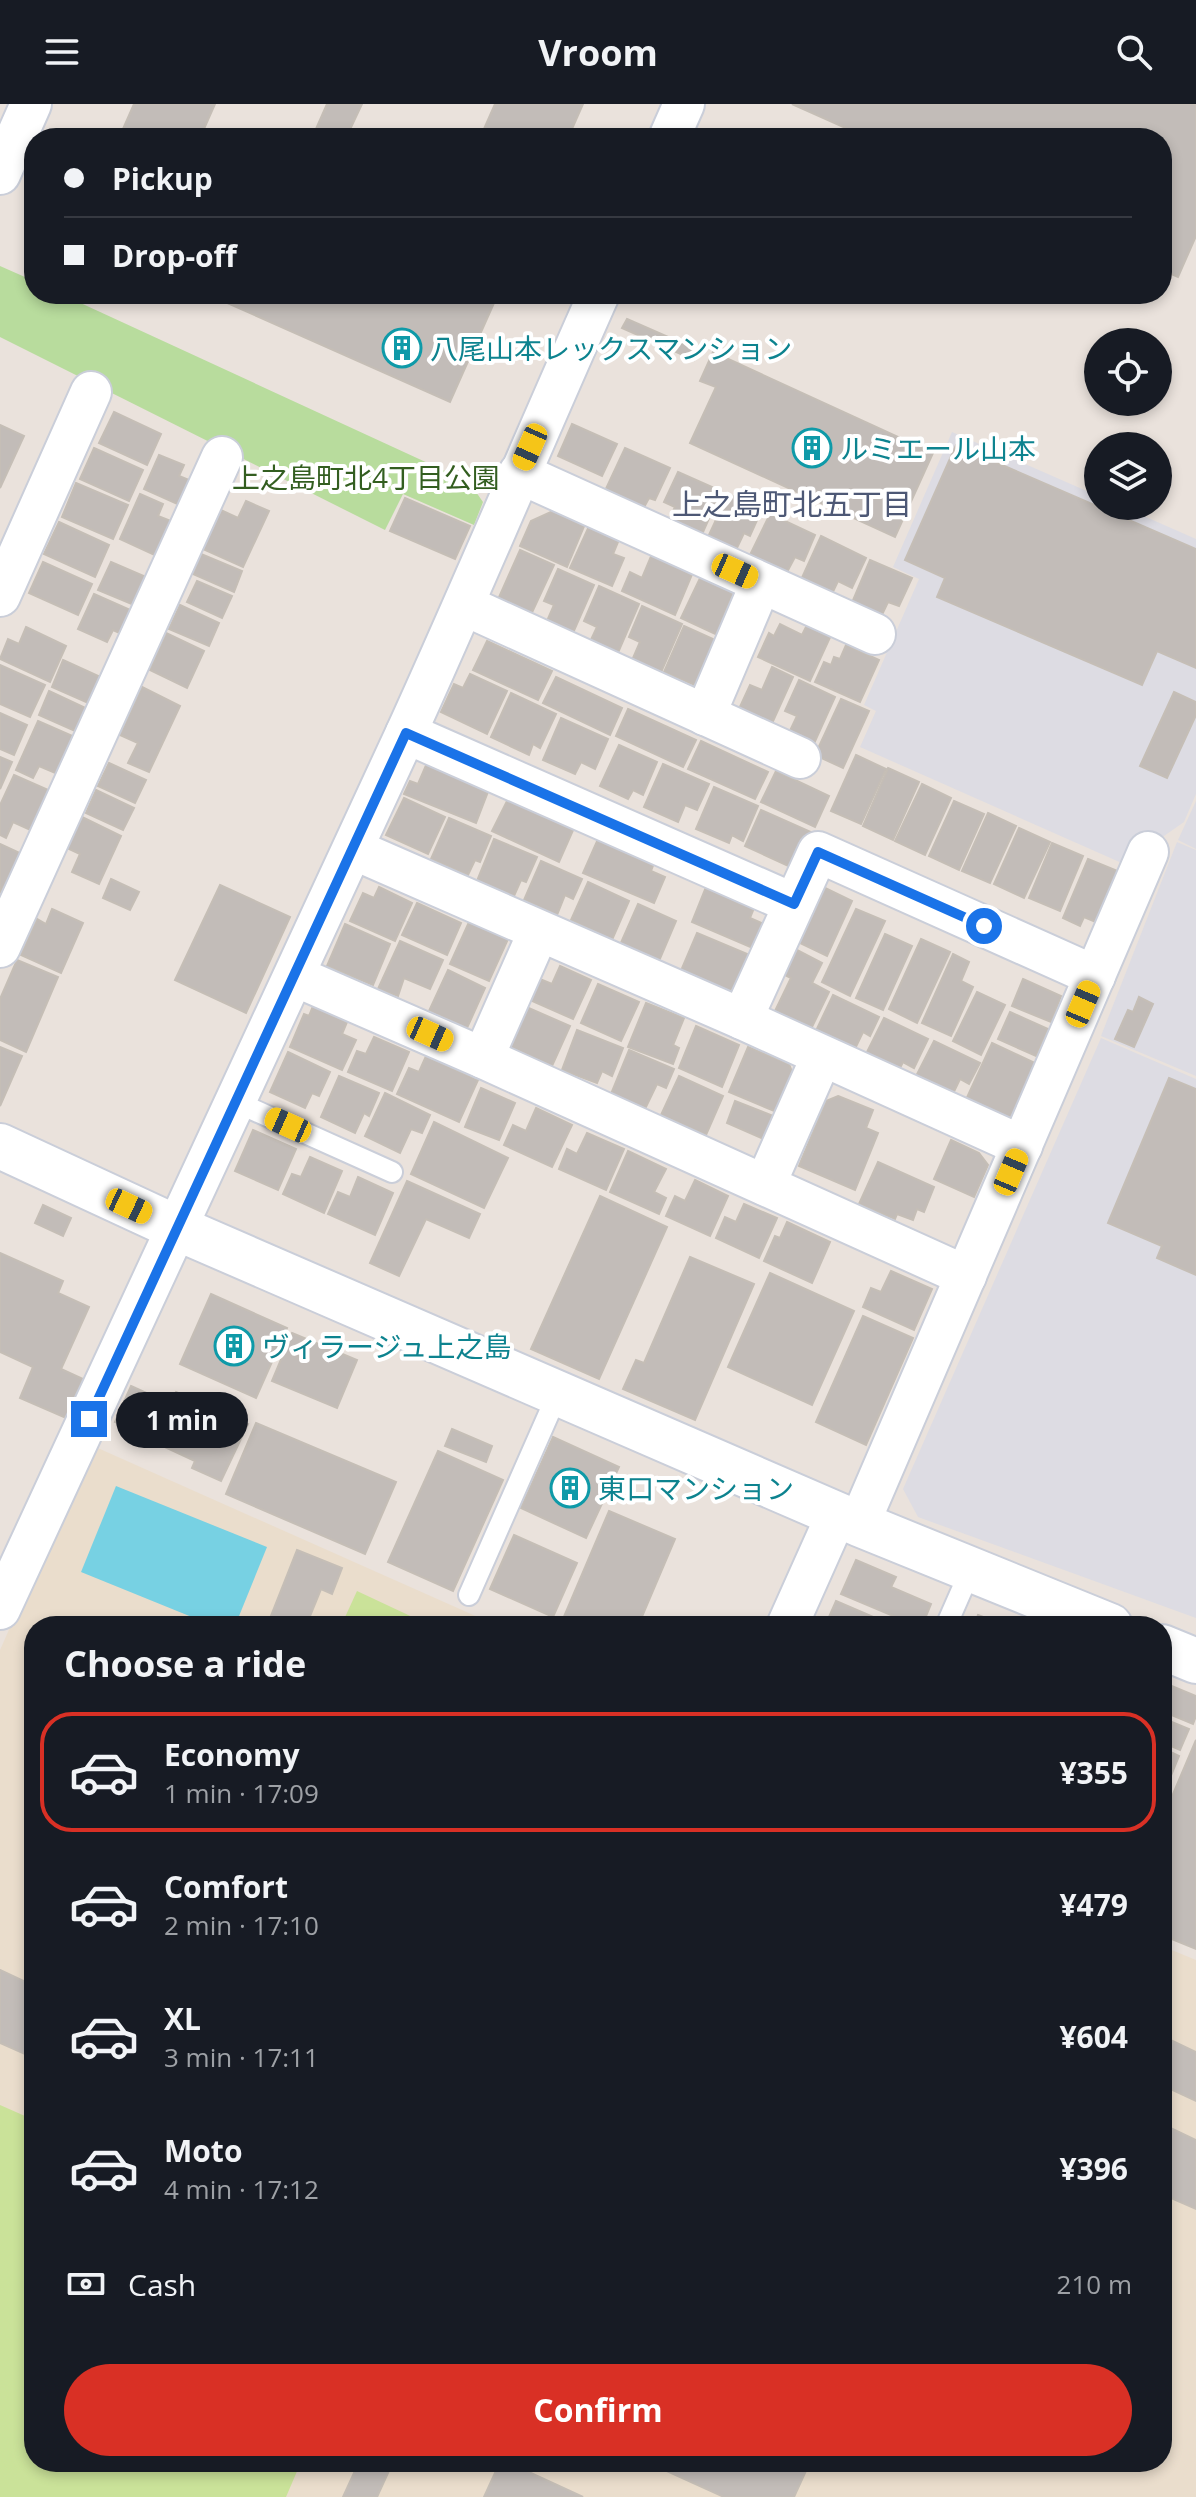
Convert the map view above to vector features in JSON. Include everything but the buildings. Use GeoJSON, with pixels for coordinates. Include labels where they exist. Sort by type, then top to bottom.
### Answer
{"type":"FeatureCollection","features":[{"type":"Feature","properties":{"kind":"street"},"geometry":{"type":"LineString","coordinates":[[0,174],[31,104]]}},
{"type":"Feature","properties":{"kind":"street"},"geometry":{"type":"LineString","coordinates":[[673,128],[684,104]]}},
{"type":"Feature","properties":{"kind":"street"},"geometry":{"type":"LineString","coordinates":[[0,1609],[406,733],[595,304]]}},
{"type":"Feature","properties":{"kind":"street"},"geometry":{"type":"LineString","coordinates":[[0,596],[91,392]]}},
{"type":"Feature","properties":{"kind":"street"},"geometry":{"type":"LineString","coordinates":[[0,947],[222,457]]}},
{"type":"Feature","properties":{"kind":"street"},"geometry":{"type":"LineString","coordinates":[[519,473],[875,634]]}},
{"type":"Feature","properties":{"kind":"street"},"geometry":{"type":"LineString","coordinates":[[705,715],[761,583]]}},
{"type":"Feature","properties":{"kind":"street"},"geometry":{"type":"LineString","coordinates":[[464,605],[800,758]]}},
{"type":"Feature","properties":{"kind":"street"},"geometry":{"type":"LineString","coordinates":[[406,733],[794,904]]}},
{"type":"Feature","properties":{"kind":"street"},"geometry":{"type":"LineString","coordinates":[[353,849],[742,1019],[1022,1146]]}},
{"type":"Feature","properties":{"kind":"street"},"geometry":{"type":"LineString","coordinates":[[742,1019],[818,852],[1095,976]]}},
{"type":"Feature","properties":{"kind":"street"},"geometry":{"type":"LineString","coordinates":[[793,1616],[848,1519],[966,1276],[1148,852]]}},
{"type":"Feature","properties":{"kind":"street"},"geometry":{"type":"LineString","coordinates":[[483,1058],[539,931]]}},
{"type":"Feature","properties":{"kind":"street"},"geometry":{"type":"LineString","coordinates":[[295,976],[966,1276]]}},
{"type":"Feature","properties":{"kind":"street"},"geometry":{"type":"LineString","coordinates":[[765,1185],[822,1056]]}},
{"type":"Feature","properties":{"kind":"street"},"geometry":{"type":"LineString","coordinates":[[0,1146],[177,1228],[848,1519],[1086,1616]]}},
{"type":"Feature","properties":{"kind":"street"},"geometry":{"type":"LineString","coordinates":[[1172,1651],[1196,1661]]}},
{"type":"Feature","properties":{"kind":"lane"},"geometry":{"type":"LineString","coordinates":[[236,1102],[392,1172]]}},
{"type":"Feature","properties":{"kind":"lane"},"geometry":{"type":"LineString","coordinates":[[469,1595],[558,1393]]}},
{"type":"Feature","properties":{"kind":"lane"},"geometry":{"type":"LineString","coordinates":[[950,1616],[971,1569]]}},
{"type":"Feature","properties":{"kind":"shaded area"},"geometry":{"type":"Polygon","coordinates":[[[952,432],[1084,490],[1084,520],[1153,520],[1196,539],[1196,794],[1184,822],[1124,864],[860,747],[876,711],[864,705],[919,579],[893,567],[952,432]]]}},
{"type":"Feature","properties":{"kind":"shaded area"},"geometry":{"type":"Polygon","coordinates":[[[1196,801],[1196,849],[1178,840],[1196,801]]]}},
{"type":"Feature","properties":{"kind":"shaded area"},"geometry":{"type":"Polygon","coordinates":[[[1177,842],[1196,850],[1196,1076],[1101,1036],[1177,842]]]}},
{"type":"Feature","properties":{"kind":"shaded area"},"geometry":{"type":"Polygon","coordinates":[[[1101,1038],[1196,1079],[1196,1618],[918,1517],[903,1489],[1101,1038]]]}},
{"type":"Feature","properties":{"kind":"shaded area"},"geometry":{"type":"Polygon","coordinates":[[[91,1445],[476,1616],[24,1616],[24,2472],[1172,2472],[1172,1950],[1196,1960],[1196,2497],[0,2497],[0,1650],[91,1445]]]}},
{"type":"Feature","properties":{"kind":"green space","name":"上之島町北4丁目公園"},"geometry":{"type":"Polygon","coordinates":[[[0,266],[24,277],[24,304],[83,304],[469,482],[483,502],[474,525],[403,494],[385,530],[0,337],[0,266]]]}},
{"type":"Feature","properties":{"kind":"green space"},"geometry":{"type":"Polygon","coordinates":[[[357,1591],[410,1616],[346,1616],[357,1591]]]}},
{"type":"Feature","properties":{"kind":"green space"},"geometry":{"type":"Polygon","coordinates":[[[0,2105],[24,2116],[24,2472],[297,2472],[286,2497],[0,2497],[0,2105]]]}},
{"type":"Feature","properties":{"kind":"water"},"geometry":{"type":"Polygon","coordinates":[[[116,1486],[267,1547],[239,1616],[189,1616],[81,1572],[116,1486]]]}},
{"type":"Feature","properties":{"kind":"place","name":"八尾山本レックスマンション"},"geometry":{"type":"Point","coordinates":[402,348]}},
{"type":"Feature","properties":{"kind":"place","name":"ルミエール山本"},"geometry":{"type":"Point","coordinates":[812,448]}},
{"type":"Feature","properties":{"kind":"place","name":"ヴィラージュ上之島"},"geometry":{"type":"Point","coordinates":[234,1346]}},
{"type":"Feature","properties":{"kind":"place","name":"東口マンション"},"geometry":{"type":"Point","coordinates":[570,1488]}},
{"type":"Feature","properties":{"kind":"district","name":"上之島町北五丁目"},"geometry":{"type":"Point","coordinates":[792,503]}},
{"type":"Feature","properties":{"kind":"route"},"geometry":{"type":"LineString","coordinates":[[89,1419],[406,733],[794,904],[818,852],[984,926]]}}]}
